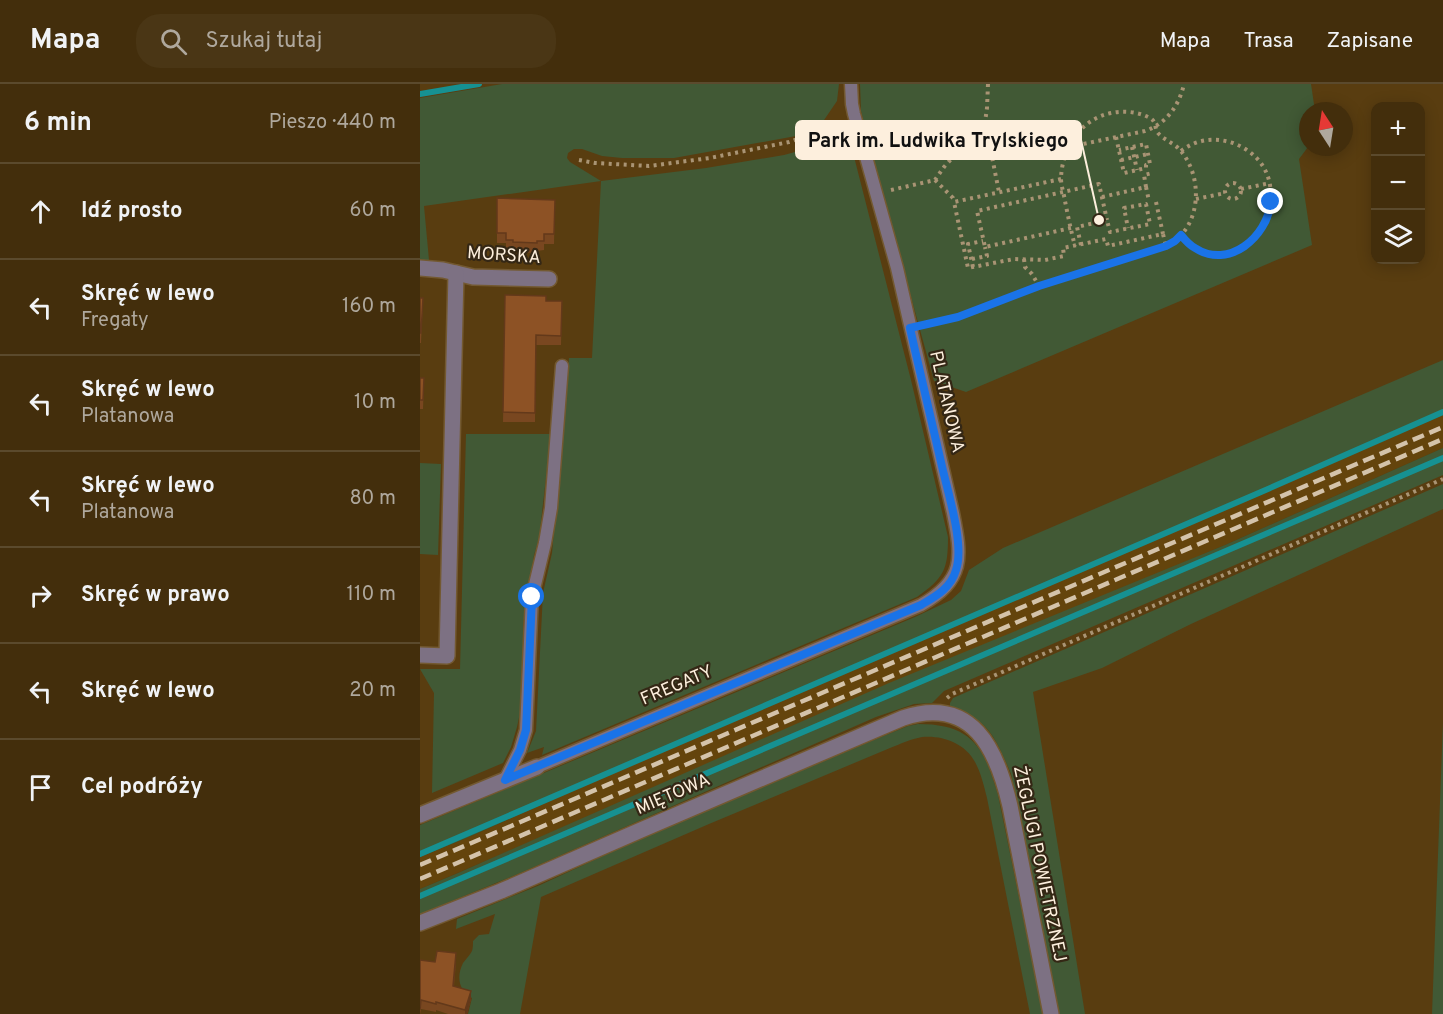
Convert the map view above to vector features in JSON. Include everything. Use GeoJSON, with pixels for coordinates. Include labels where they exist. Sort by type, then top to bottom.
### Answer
{"type":"FeatureCollection","features":[{"type":"Feature","properties":{"kind":"street","name":"MORSKA"},"geometry":{"type":"LineString","coordinates":[[420,268],[443,270],[472,277],[549,279]]}},
{"type":"Feature","properties":{"kind":"street"},"geometry":{"type":"LineString","coordinates":[[420,655],[447,656],[456,273]]}},
{"type":"Feature","properties":{"kind":"street","name":"MIĘTOWA"},"geometry":{"type":"LineString","coordinates":[[420,923],[522,883],[903,718],[939,713]]}},
{"type":"Feature","properties":{"kind":"street","name":"ŻEGLUGI POWIETRZNEJ"},"geometry":{"type":"LineString","coordinates":[[939,713],[962,721],[982,736],[1002,776],[1051,1014]]}},
{"type":"Feature","properties":{"kind":"street","name":"FREGATY"},"geometry":{"type":"LineString","coordinates":[[420,815],[537,767]]}},
{"type":"Feature","properties":{"kind":"lane","name":"PLATANOWA"},"geometry":{"type":"LineString","coordinates":[[851,84],[854,114],[897,268],[953,513],[959,557],[957,569],[946,588]]}},
{"type":"Feature","properties":{"kind":"lane"},"geometry":{"type":"LineString","coordinates":[[505,780],[520,750],[526,730],[532,597],[546,543],[551,508],[562,366]]}},
{"type":"Feature","properties":{"kind":"lane","name":"FREGATY"},"geometry":{"type":"LineString","coordinates":[[537,767],[921,605],[946,588]]}},
{"type":"Feature","properties":{"kind":"path"},"geometry":{"type":"LineString","coordinates":[[988,84],[985,122],[999,192]]}},
{"type":"Feature","properties":{"kind":"path"},"geometry":{"type":"LineString","coordinates":[[1068,147],[1156,127],[1174,110],[1184,84]]}},
{"type":"Feature","properties":{"kind":"path"},"geometry":{"type":"LineString","coordinates":[[910,328],[958,317],[1039,286],[1166,246],[1175,241],[1188,225],[1192,215],[1196,199],[1194,177],[1180,151],[1160,135],[1153,120],[1133,112],[1112,113],[1093,120],[1074,137],[1065,156],[1061,179],[1075,246]]}},
{"type":"Feature","properties":{"kind":"path"},"geometry":{"type":"LineString","coordinates":[[579,160],[649,166],[710,158],[789,142],[827,129],[854,114]]}},
{"type":"Feature","properties":{"kind":"path"},"geometry":{"type":"LineString","coordinates":[[876,193],[935,180],[985,122]]}},
{"type":"Feature","properties":{"kind":"path"},"geometry":{"type":"LineString","coordinates":[[1116,137],[1124,173],[1146,168],[1146,165],[1150,164],[1146,144],[1119,150]]}},
{"type":"Feature","properties":{"kind":"path"},"geometry":{"type":"LineString","coordinates":[[1180,151],[1204,140],[1223,140],[1247,150],[1265,171],[1270,183],[1271,202],[1268,216],[1260,232],[1246,245],[1231,253],[1212,255],[1195,249],[1181,235]]}},
{"type":"Feature","properties":{"kind":"path"},"geometry":{"type":"LineString","coordinates":[[1132,147],[1137,170]]}},
{"type":"Feature","properties":{"kind":"path"},"geometry":{"type":"LineString","coordinates":[[1121,160],[1148,154]]}},
{"type":"Feature","properties":{"kind":"path"},"geometry":{"type":"LineString","coordinates":[[1149,201],[1144,175],[1152,173]]}},
{"type":"Feature","properties":{"kind":"path"},"geometry":{"type":"LineString","coordinates":[[954,202],[1061,179]]}},
{"type":"Feature","properties":{"kind":"path"},"geometry":{"type":"LineString","coordinates":[[935,180],[953,198],[968,268],[1014,259],[1044,260],[1064,256],[1063,249],[1106,239],[1108,246],[1163,234]]}},
{"type":"Feature","properties":{"kind":"path"},"geometry":{"type":"LineString","coordinates":[[1231,183],[1237,184],[1241,189],[1240,195],[1235,199],[1229,198],[1225,193],[1226,187],[1231,183]]}},
{"type":"Feature","properties":{"kind":"path"},"geometry":{"type":"LineString","coordinates":[[1241,189],[1270,183]]}},
{"type":"Feature","properties":{"kind":"path"},"geometry":{"type":"LineString","coordinates":[[972,260],[987,256],[977,210],[1100,184],[1110,232],[1127,229],[1150,224],[1146,204],[1124,208],[1127,229]]}},
{"type":"Feature","properties":{"kind":"path"},"geometry":{"type":"LineString","coordinates":[[1102,197],[1146,187]]}},
{"type":"Feature","properties":{"kind":"path"},"geometry":{"type":"LineString","coordinates":[[1196,199],[1225,193]]}},
{"type":"Feature","properties":{"kind":"path"},"geometry":{"type":"LineString","coordinates":[[1156,202],[1166,246]]}},
{"type":"Feature","properties":{"kind":"path"},"geometry":{"type":"LineString","coordinates":[[1081,245],[1077,227],[1107,220]]}},
{"type":"Feature","properties":{"kind":"path"},"geometry":{"type":"LineString","coordinates":[[985,247],[1071,228]]}},
{"type":"Feature","properties":{"kind":"path"},"geometry":{"type":"LineString","coordinates":[[973,267],[969,244],[983,241]]}},
{"type":"Feature","properties":{"kind":"path"},"geometry":{"type":"LineString","coordinates":[[1024,259],[1025,267],[1039,286]]}},
{"type":"Feature","properties":{"kind":"path"},"geometry":{"type":"LineString","coordinates":[[939,713],[945,700],[952,694],[1443,479]]}},
{"type":"Feature","properties":{"kind":"shaded area"},"geometry":{"type":"Polygon","coordinates":[[[1443,415],[1443,448],[1225,545],[420,889],[420,857],[1443,415]]]}},
{"type":"Feature","properties":{"kind":"green space"},"geometry":{"type":"Polygon","coordinates":[[[502,84],[839,84],[837,101],[822,123],[796,136],[674,158],[622,158],[574,149],[568,153],[567,158],[570,162],[601,181],[424,206],[429,260],[420,260],[420,98],[502,84]]]}},
{"type":"Feature","properties":{"kind":"green space"},"geometry":{"type":"Polygon","coordinates":[[[860,84],[1311,84],[1314,102],[1299,102],[1299,156],[1301,156],[1299,159],[1312,245],[966,392],[934,381],[861,111],[860,84]]]}},
{"type":"Feature","properties":{"kind":"green space"},"geometry":{"type":"Polygon","coordinates":[[[849,137],[911,380],[948,537],[947,558],[939,578],[917,597],[542,755],[544,747],[527,753],[536,731],[543,593],[552,553],[569,358],[592,358],[601,181],[706,168],[784,155],[849,137]]]}},
{"type":"Feature","properties":{"kind":"green space"},"geometry":{"type":"Polygon","coordinates":[[[1443,360],[1443,415],[420,857],[420,825],[915,617],[951,600],[961,591],[969,570],[1003,548],[1443,360]]]}},
{"type":"Feature","properties":{"kind":"green space"},"geometry":{"type":"Polygon","coordinates":[[[466,434],[551,434],[539,539],[534,555],[523,625],[523,699],[511,747],[503,763],[432,793],[434,693],[420,669],[460,669],[466,434]]]}},
{"type":"Feature","properties":{"kind":"green space"},"geometry":{"type":"Polygon","coordinates":[[[1443,448],[1443,475],[944,691],[932,703],[914,704],[876,717],[518,874],[420,914],[420,889],[889,683],[1225,545],[1443,448]]]}},
{"type":"Feature","properties":{"kind":"green space"},"geometry":{"type":"Polygon","coordinates":[[[420,463],[441,464],[438,555],[420,554],[420,463]]]}},
{"type":"Feature","properties":{"kind":"green space"},"geometry":{"type":"Polygon","coordinates":[[[1443,484],[1443,509],[1191,624],[1102,668],[1033,692],[1085,1014],[1059,1014],[1011,774],[990,732],[974,718],[950,707],[953,698],[1443,484]]]}},
{"type":"Feature","properties":{"kind":"green space"},"geometry":{"type":"Polygon","coordinates":[[[1443,722],[1443,1014],[1432,1014],[1443,722]]]}},
{"type":"Feature","properties":{"kind":"green space"},"geometry":{"type":"Polygon","coordinates":[[[918,724],[951,728],[963,734],[981,751],[987,764],[998,795],[1043,1014],[1030,1014],[987,798],[979,771],[971,755],[959,745],[937,737],[922,737],[890,748],[709,824],[541,897],[520,1014],[468,1014],[472,998],[464,992],[460,983],[461,968],[472,951],[473,941],[479,935],[489,934],[495,914],[456,929],[457,919],[540,885],[644,837],[881,737],[918,724]]]}},
{"type":"Feature","properties":{"kind":"building"},"geometry":{"type":"Polygon","coordinates":[[[497,198],[555,200],[554,234],[544,234],[544,241],[537,241],[537,243],[506,240],[506,233],[497,233],[497,198]]]}},
{"type":"Feature","properties":{"kind":"building"},"geometry":{"type":"Polygon","coordinates":[[[505,295],[546,296],[546,301],[562,301],[561,336],[536,335],[535,413],[503,412],[505,295]]]}},
{"type":"Feature","properties":{"kind":"building"},"geometry":{"type":"Polygon","coordinates":[[[420,298],[423,298],[421,333],[420,333],[420,298]]]}},
{"type":"Feature","properties":{"kind":"building"},"geometry":{"type":"Polygon","coordinates":[[[420,378],[424,378],[423,400],[420,400],[420,378]]]}},
{"type":"Feature","properties":{"kind":"building"},"geometry":{"type":"Polygon","coordinates":[[[437,951],[456,953],[453,986],[471,991],[465,1010],[421,1000],[420,1010],[420,960],[435,962],[437,951]]]}},
{"type":"Feature","properties":{"kind":"waterway"},"geometry":{"type":"LineString","coordinates":[[420,94],[479,84]]}},
{"type":"Feature","properties":{"kind":"waterway"},"geometry":{"type":"LineString","coordinates":[[420,854],[1443,412]]}},
{"type":"Feature","properties":{"kind":"waterway"},"geometry":{"type":"LineString","coordinates":[[420,896],[1443,458]]}},
{"type":"Feature","properties":{"kind":"railway"},"geometry":{"type":"LineString","coordinates":[[420,865],[1443,427]]}},
{"type":"Feature","properties":{"kind":"railway"},"geometry":{"type":"LineString","coordinates":[[420,879],[1443,439]]}},
{"type":"Feature","properties":{"kind":"place","name":"Park im. Ludwika Trylskiego"},"geometry":{"type":"Point","coordinates":[1099,220]}},
{"type":"Feature","properties":{"kind":"route"},"geometry":{"type":"LineString","coordinates":[[532,597],[526,730],[520,750],[505,780],[921,605],[946,588],[957,569],[959,557],[955,523],[910,328],[958,317],[1066,276],[1166,246],[1181,235],[1195,249],[1203,252],[1212,255],[1231,253],[1254,239],[1264,225],[1271,202]]}}]}
